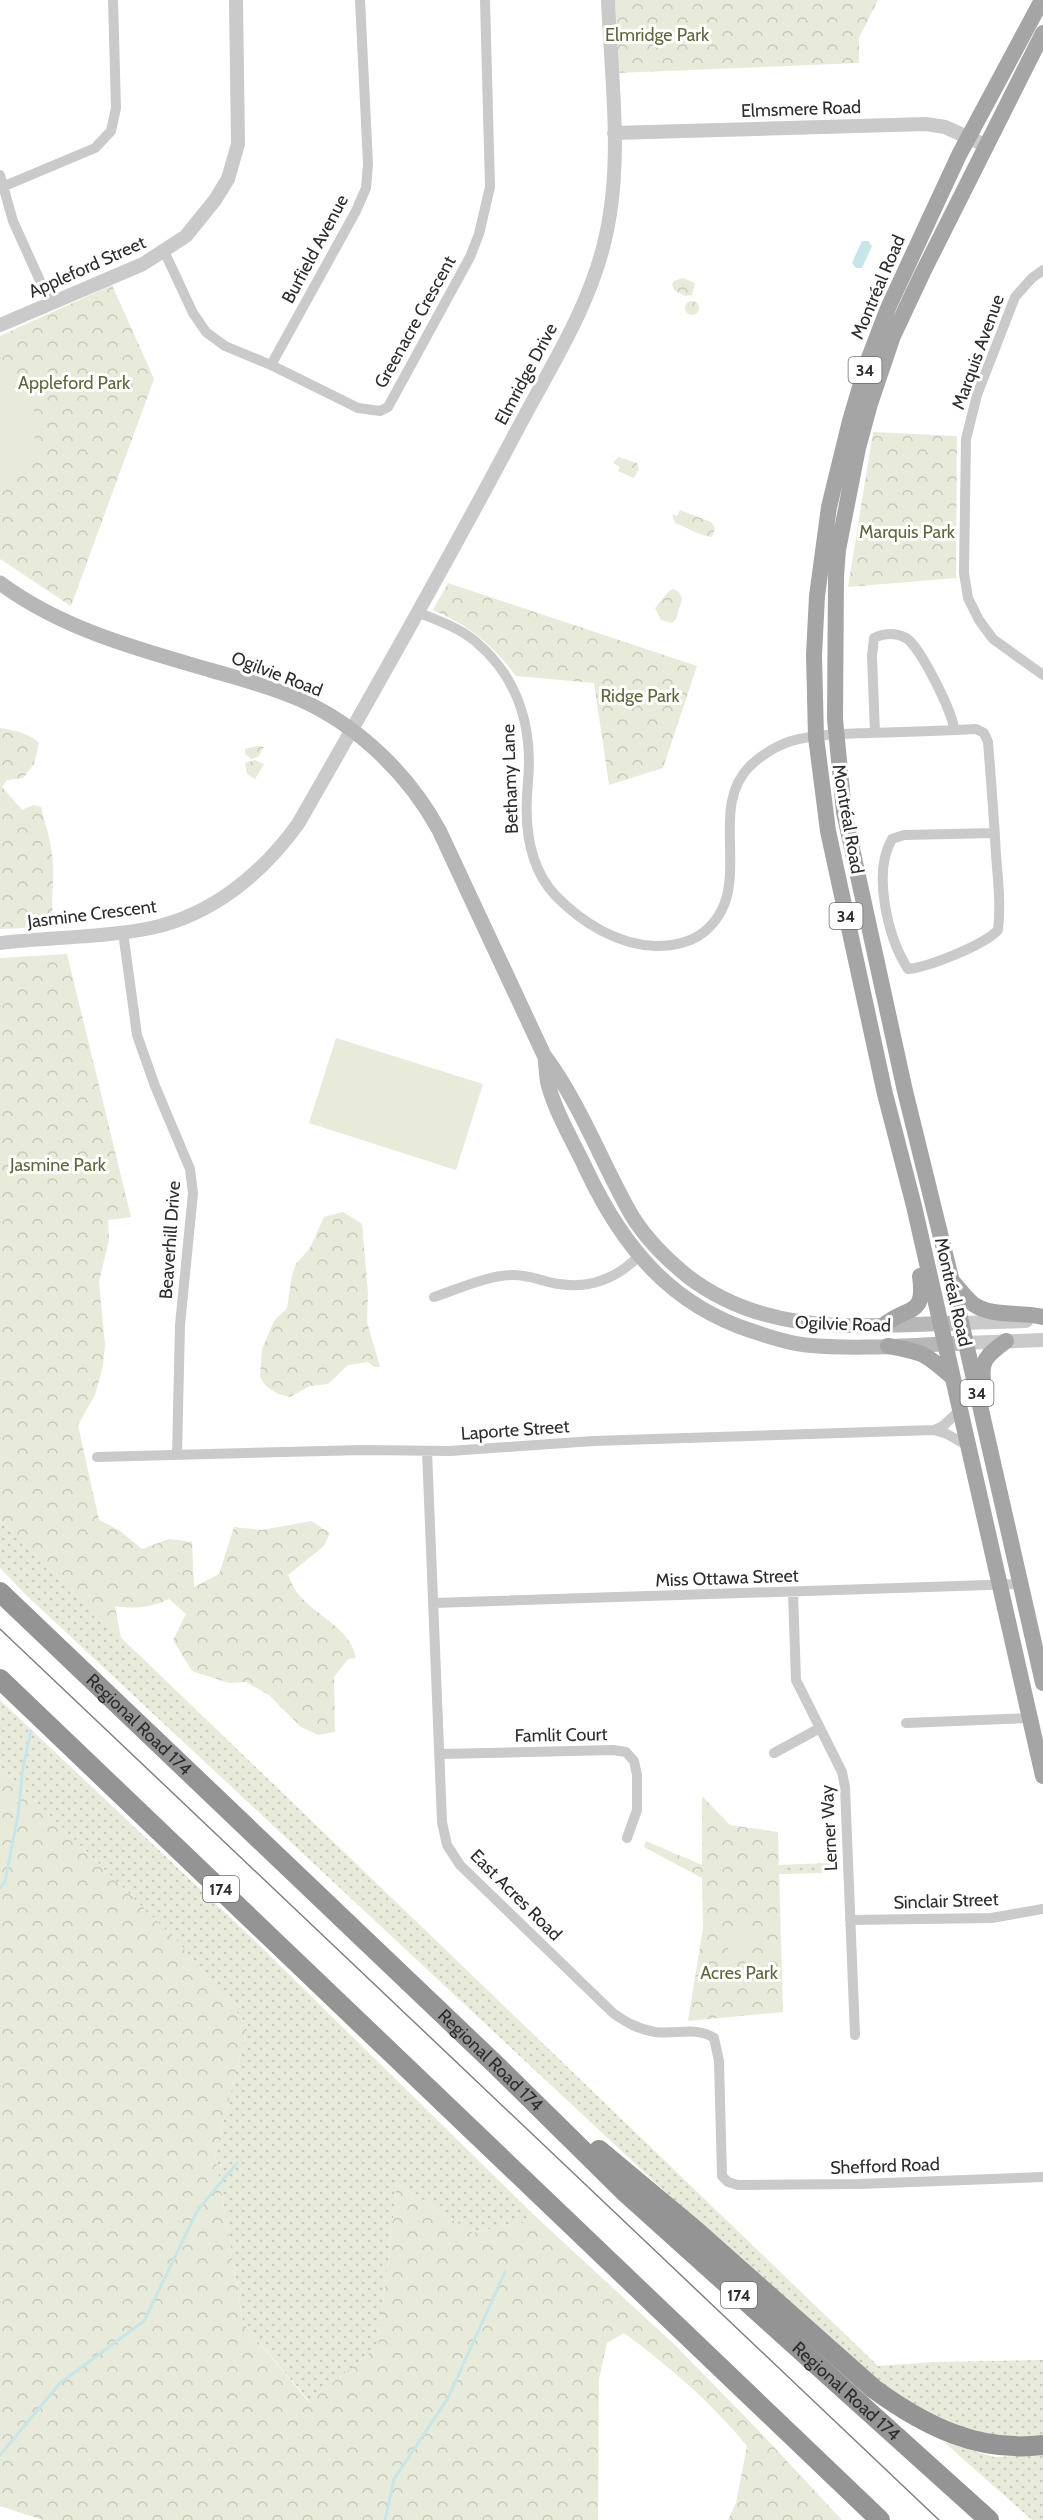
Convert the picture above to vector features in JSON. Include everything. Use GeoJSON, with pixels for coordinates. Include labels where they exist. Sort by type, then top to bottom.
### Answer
{"type":"FeatureCollection","features":[{"type":"Feature","properties":{"kind":"highway","name":"Regional Road 174"},"geometry":{"type":"LineString","coordinates":[[0,1592],[495,2064],[626,2193],[989,2520]]}},
{"type":"Feature","properties":{"kind":"highway","name":"174"},"geometry":{"type":"LineString","coordinates":[[0,1679],[304,1967],[880,2520]]}},
{"type":"Feature","properties":{"kind":"highway"},"geometry":{"type":"LineString","coordinates":[[495,2064],[696,2231],[890,2401],[931,2425],[970,2441],[1013,2447],[1043,2445]]}},
{"type":"Feature","properties":{"kind":"highway"},"geometry":{"type":"LineString","coordinates":[[741,2388],[861,2520]]}},
{"type":"Feature","properties":{"kind":"main road","name":"Montréal Road"},"geometry":{"type":"LineString","coordinates":[[1042,0],[969,137],[888,308],[867,363],[847,430],[829,507],[817,596],[814,655],[816,737],[828,831],[885,1094],[914,1206],[1043,1776]]}},
{"type":"Feature","properties":{"kind":"main road","name":"Montréal Road"},"geometry":{"type":"LineString","coordinates":[[1043,33],[985,145],[893,336],[858,448],[841,533],[836,577],[836,735],[844,812],[905,1091],[962,1323],[1043,1683]]}},
{"type":"Feature","properties":{"kind":"main road","name":"Ogilvie Road"},"geometry":{"type":"LineString","coordinates":[[0,583],[38,609],[63,621],[125,644],[278,691],[316,707],[351,731],[400,773],[432,817],[544,1056],[565,1083],[628,1209],[655,1246],[677,1268],[727,1302],[772,1318],[801,1323],[884,1325],[962,1323]]}},
{"type":"Feature","properties":{"kind":"main road","name":"Ogilvie Road"},"geometry":{"type":"LineString","coordinates":[[544,1056],[548,1084],[594,1186],[619,1231],[639,1256],[683,1297],[710,1314],[738,1327],[771,1338],[804,1345],[888,1346],[965,1343]]}},
{"type":"Feature","properties":{"kind":"main road"},"geometry":{"type":"LineString","coordinates":[[885,1094],[905,1091]]}},
{"type":"Feature","properties":{"kind":"main road"},"geometry":{"type":"LineString","coordinates":[[884,1325],[910,1312],[921,1299],[913,1227],[914,1206]]}},
{"type":"Feature","properties":{"kind":"main road"},"geometry":{"type":"LineString","coordinates":[[952,1282],[972,1303],[990,1312],[1030,1314],[1043,1319]]}},
{"type":"Feature","properties":{"kind":"main road"},"geometry":{"type":"LineString","coordinates":[[988,1443],[991,1423],[981,1372],[993,1351],[1006,1341]]}},
{"type":"Feature","properties":{"kind":"main road"},"geometry":{"type":"LineString","coordinates":[[888,1346],[920,1351],[928,1355],[952,1377]]}},
{"type":"Feature","properties":{"kind":"street"},"geometry":{"type":"LineString","coordinates":[[1,188],[95,148],[111,130],[116,108],[113,0]]}},
{"type":"Feature","properties":{"kind":"street","name":"Appleford Street"},"geometry":{"type":"LineString","coordinates":[[0,325],[143,264],[186,236],[215,200],[228,179],[238,144],[236,0]]}},
{"type":"Feature","properties":{"kind":"street","name":"Burfield Avenue"},"geometry":{"type":"LineString","coordinates":[[271,365],[356,211],[366,188],[368,164],[360,0]]}},
{"type":"Feature","properties":{"kind":"street","name":"Greenacre Crescent"},"geometry":{"type":"LineString","coordinates":[[164,251],[193,313],[206,332],[225,346],[271,365],[358,408],[380,411],[388,407],[470,257],[479,234],[490,187],[485,0]]}},
{"type":"Feature","properties":{"kind":"street","name":"Elmridge Drive"},"geometry":{"type":"LineString","coordinates":[[351,731],[492,477],[576,320],[589,290],[606,235],[611,206],[614,133],[608,0]]}},
{"type":"Feature","properties":{"kind":"street","name":"Elmsmere Road"},"geometry":{"type":"LineString","coordinates":[[614,133],[926,124],[945,127],[985,145]]}},
{"type":"Feature","properties":{"kind":"street"},"geometry":{"type":"LineString","coordinates":[[0,175],[1,188],[50,303]]}},
{"type":"Feature","properties":{"kind":"street","name":"Marquis Avenue"},"geometry":{"type":"LineString","coordinates":[[1043,270],[1032,278],[1015,297],[977,395],[966,439],[964,573],[968,598],[979,620],[993,639],[1043,675]]}},
{"type":"Feature","properties":{"kind":"street","name":"Bethamy Lane"},"geometry":{"type":"LineString","coordinates":[[417,612],[448,624],[474,640],[508,678],[524,715],[527,746],[527,826],[531,852],[540,874],[554,894],[571,910],[605,933],[629,942],[673,946],[696,938],[714,923],[725,902],[730,878],[732,855],[729,819],[739,782],[752,765],[777,747],[816,737],[836,735],[976,729],[984,733],[988,742],[994,833]]}},
{"type":"Feature","properties":{"kind":"street"},"geometry":{"type":"LineString","coordinates":[[875,733],[872,656],[874,638],[891,633],[908,639],[916,650],[944,698],[952,716],[954,730]]}},
{"type":"Feature","properties":{"kind":"street","name":"Jasmine Crescent"},"geometry":{"type":"LineString","coordinates":[[0,943],[152,928],[188,915],[232,892],[257,872],[298,824],[351,731]]}},
{"type":"Feature","properties":{"kind":"street"},"geometry":{"type":"LineString","coordinates":[[994,833],[1000,913],[998,930],[980,943],[920,968],[908,969],[898,953],[886,920],[885,850],[892,839],[904,836],[994,833]]}},
{"type":"Feature","properties":{"kind":"street","name":"Beaverhill Drive"},"geometry":{"type":"LineString","coordinates":[[123,932],[137,1035],[155,1086],[190,1169],[193,1194],[180,1325],[177,1454]]}},
{"type":"Feature","properties":{"kind":"street"},"geometry":{"type":"LineString","coordinates":[[434,1297],[490,1278],[514,1275],[581,1286],[604,1281],[628,1267],[639,1256]]}},
{"type":"Feature","properties":{"kind":"street","name":"Ogilvie Road"},"geometry":{"type":"LineString","coordinates":[[962,1323],[1043,1319]]}},
{"type":"Feature","properties":{"kind":"street","name":"Ogilvie Road"},"geometry":{"type":"LineString","coordinates":[[965,1343],[1043,1340]]}},
{"type":"Feature","properties":{"kind":"street"},"geometry":{"type":"LineString","coordinates":[[934,1430],[943,1426],[960,1410]]}},
{"type":"Feature","properties":{"kind":"street","name":"Laporte Street"},"geometry":{"type":"LineString","coordinates":[[97,1457],[363,1450],[427,1451],[593,1442],[934,1430],[947,1434],[968,1446]]}},
{"type":"Feature","properties":{"kind":"street","name":"East Acres Road"},"geometry":{"type":"LineString","coordinates":[[427,1451],[442,1822],[447,1845],[460,1865],[613,2013],[633,2027],[657,2032],[704,2031],[714,2038],[719,2061],[721,2170],[722,2176],[728,2182]]}},
{"type":"Feature","properties":{"kind":"street","name":"Miss Ottawa Street"},"geometry":{"type":"LineString","coordinates":[[434,1603],[1021,1584]]}},
{"type":"Feature","properties":{"kind":"street","name":"Lerner Way"},"geometry":{"type":"LineString","coordinates":[[792,1593],[796,1680],[842,1772],[845,1786],[855,2035]]}},
{"type":"Feature","properties":{"kind":"street"},"geometry":{"type":"LineString","coordinates":[[906,1723],[1029,1718]]}},
{"type":"Feature","properties":{"kind":"street"},"geometry":{"type":"LineString","coordinates":[[774,1753],[820,1728]]}},
{"type":"Feature","properties":{"kind":"street","name":"Famlit Court"},"geometry":{"type":"LineString","coordinates":[[441,1754],[613,1750],[626,1752],[634,1761],[637,1775],[637,1810],[627,1838]]}},
{"type":"Feature","properties":{"kind":"street","name":"Sinclair Street"},"geometry":{"type":"LineString","coordinates":[[850,1920],[991,1918],[1043,1909]]}},
{"type":"Feature","properties":{"kind":"street","name":"Shefford Road"},"geometry":{"type":"LineString","coordinates":[[728,2182],[738,2185],[860,2184],[1043,2177]]}},
{"type":"Feature","properties":{"kind":"green space","name":"Elmridge Park"},"geometry":{"type":"Polygon","coordinates":[[[615,0],[878,0],[859,38],[859,63],[617,73],[615,0]]]}},
{"type":"Feature","properties":{"kind":"green space"},"geometry":{"type":"Polygon","coordinates":[[[683,278],[695,283],[692,295],[685,296],[674,290],[672,284],[674,281],[683,278]]]}},
{"type":"Feature","properties":{"kind":"green space","name":"Appleford Park"},"geometry":{"type":"Polygon","coordinates":[[[112,285],[154,379],[71,606],[0,559],[0,336],[112,285]]]}},
{"type":"Feature","properties":{"kind":"green space"},"geometry":{"type":"Polygon","coordinates":[[[692,301],[697,303],[699,308],[697,313],[692,315],[687,313],[685,308],[687,303],[692,301]]]}},
{"type":"Feature","properties":{"kind":"green space"},"geometry":{"type":"Polygon","coordinates":[[[13,368],[29,392],[35,420],[35,434],[28,461],[21,473],[0,493],[0,373],[13,368]]]}},
{"type":"Feature","properties":{"kind":"green space","name":"Marquis Park"},"geometry":{"type":"Polygon","coordinates":[[[873,432],[957,436],[956,578],[848,587],[873,432]]]}},
{"type":"Feature","properties":{"kind":"green space"},"geometry":{"type":"Polygon","coordinates":[[[618,457],[637,463],[639,469],[634,478],[618,471],[620,467],[613,463],[618,457]]]}},
{"type":"Feature","properties":{"kind":"green space"},"geometry":{"type":"Polygon","coordinates":[[[680,510],[711,522],[715,528],[712,537],[675,523],[672,514],[677,516],[680,510]]]}},
{"type":"Feature","properties":{"kind":"green space","name":"Ridge Park"},"geometry":{"type":"Polygon","coordinates":[[[448,583],[697,666],[663,768],[609,785],[594,683],[516,676],[498,654],[479,637],[433,610],[448,583]]]}},
{"type":"Feature","properties":{"kind":"green space"},"geometry":{"type":"Polygon","coordinates":[[[673,589],[679,592],[682,599],[676,619],[672,623],[661,620],[655,608],[673,589]]]}},
{"type":"Feature","properties":{"kind":"green space"},"geometry":{"type":"Polygon","coordinates":[[[0,728],[26,734],[39,743],[34,764],[23,778],[7,780],[2,787],[22,810],[33,805],[41,807],[52,852],[54,922],[26,928],[0,929],[0,728]]]}},
{"type":"Feature","properties":{"kind":"green space"},"geometry":{"type":"Polygon","coordinates":[[[264,747],[258,757],[251,759],[245,754],[245,749],[264,747]]]}},
{"type":"Feature","properties":{"kind":"green space"},"geometry":{"type":"Polygon","coordinates":[[[255,760],[264,764],[255,779],[247,774],[245,763],[255,760]]]}},
{"type":"Feature","properties":{"kind":"green space","name":"Jasmine Park"},"geometry":{"type":"Polygon","coordinates":[[[67,954],[131,1217],[108,1220],[109,1240],[99,1282],[105,1345],[103,1366],[95,1395],[78,1425],[99,1520],[119,1530],[142,1549],[169,1539],[192,1542],[194,1587],[219,1574],[234,1527],[262,1530],[311,1521],[330,1533],[324,1546],[288,1575],[300,1596],[347,1639],[356,1658],[348,1659],[334,1677],[335,1732],[318,1735],[301,1727],[269,1695],[246,1682],[229,1683],[192,1671],[173,1640],[186,1614],[169,1599],[142,1607],[115,1606],[121,1638],[0,1521],[0,958],[67,954]]]}},
{"type":"Feature","properties":{"kind":"green space"},"geometry":{"type":"Polygon","coordinates":[[[336,1038],[483,1084],[456,1170],[309,1123],[336,1038]]]}},
{"type":"Feature","properties":{"kind":"green space"},"geometry":{"type":"Polygon","coordinates":[[[343,1212],[362,1224],[368,1293],[367,1322],[380,1367],[374,1367],[368,1362],[348,1365],[328,1384],[310,1386],[290,1397],[278,1394],[266,1386],[260,1377],[262,1349],[274,1321],[287,1308],[296,1264],[310,1248],[324,1217],[343,1212]]]}},
{"type":"Feature","properties":{"kind":"green space"},"geometry":{"type":"Polygon","coordinates":[[[0,1521],[878,2366],[933,2362],[1043,2360],[1043,2441],[973,2437],[892,2392],[703,2227],[25,1594],[0,1568],[0,1521]]]}},
{"type":"Feature","properties":{"kind":"green space"},"geometry":{"type":"Polygon","coordinates":[[[0,1700],[255,1941],[537,2218],[473,2233],[397,2183],[378,2346],[310,2402],[243,2323],[215,2154],[248,2026],[180,1944],[0,1766],[0,1700]]]}},
{"type":"Feature","properties":{"kind":"green space"},"geometry":{"type":"Polygon","coordinates":[[[0,1766],[180,1944],[248,2026],[215,2154],[243,2323],[309,2402],[378,2346],[397,2183],[473,2233],[537,2218],[675,2345],[842,2520],[728,2520],[736,2503],[747,2446],[689,2385],[624,2333],[607,2343],[599,2379],[598,2520],[43,2520],[0,2506],[0,1766]]]}},
{"type":"Feature","properties":{"kind":"green space","name":"Acres Park"},"geometry":{"type":"Polygon","coordinates":[[[702,1796],[730,1825],[778,1832],[783,2012],[688,2021],[703,1928],[702,1878],[644,1847],[646,1841],[702,1865],[702,1796]]]}},
{"type":"Feature","properties":{"kind":"green space"},"geometry":{"type":"Polygon","coordinates":[[[830,1863],[830,1873],[778,1874],[778,1865],[830,1863]]]}},
{"type":"Feature","properties":{"kind":"green space"},"geometry":{"type":"Polygon","coordinates":[[[740,1927],[753,1935],[737,1965],[723,1957],[740,1927]]]}},
{"type":"Feature","properties":{"kind":"green space"},"geometry":{"type":"Polygon","coordinates":[[[944,2442],[994,2457],[1043,2455],[1043,2520],[1032,2520],[944,2442]]]}},
{"type":"Feature","properties":{"kind":"water"},"geometry":{"type":"Polygon","coordinates":[[[862,241],[868,241],[872,246],[862,268],[856,268],[852,263],[862,241]]]}},
{"type":"Feature","properties":{"kind":"waterway"},"geometry":{"type":"LineString","coordinates":[[0,1888],[5,1882],[31,1731]]}},
{"type":"Feature","properties":{"kind":"waterway"},"geometry":{"type":"LineString","coordinates":[[0,2455],[60,2383],[144,2321],[197,2211],[237,2163]]}},
{"type":"Feature","properties":{"kind":"waterway"},"geometry":{"type":"LineString","coordinates":[[385,2520],[394,2479],[448,2398],[505,2272]]}},
{"type":"Feature","properties":{"kind":"tram line"},"geometry":{"type":"LineString","coordinates":[[0,1629],[939,2520]]}}]}
